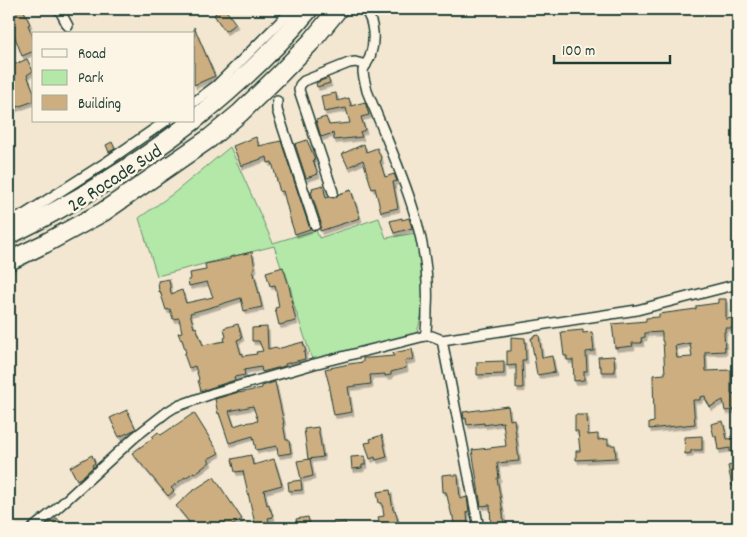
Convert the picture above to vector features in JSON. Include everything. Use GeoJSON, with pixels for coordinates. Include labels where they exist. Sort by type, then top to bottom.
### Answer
{"type":"FeatureCollection","features":[{"type":"Feature","properties":{"kind":"highway","name":"2e Rocade Sud"},"geometry":{"type":"LineString","coordinates":[[195,119],[224,96],[276,46],[309,9]]}},
{"type":"Feature","properties":{"kind":"highway","name":"2e Rocade Sud"},"geometry":{"type":"LineString","coordinates":[[9,261],[103,212],[210,138],[278,76],[312,41],[338,9]]}},
{"type":"Feature","properties":{"kind":"highway","name":"2e Rocade Sud"},"geometry":{"type":"LineString","coordinates":[[9,234],[59,209],[128,169],[192,122]]}},
{"type":"Feature","properties":{"kind":"street"},"geometry":{"type":"LineString","coordinates":[[59,9],[68,26]]}},
{"type":"Feature","properties":{"kind":"street"},"geometry":{"type":"LineString","coordinates":[[195,101],[217,85],[293,9]]}},
{"type":"Feature","properties":{"kind":"street"},"geometry":{"type":"LineString","coordinates":[[364,9],[370,18],[374,40],[370,57],[363,70],[367,90],[408,195],[419,232],[428,292],[425,336]]}},
{"type":"Feature","properties":{"kind":"street"},"geometry":{"type":"LineString","coordinates":[[333,192],[299,90],[300,85],[304,80],[349,63],[355,62],[366,65]]}},
{"type":"Feature","properties":{"kind":"street"},"geometry":{"type":"LineString","coordinates":[[277,101],[277,110],[315,225]]}},
{"type":"Feature","properties":{"kind":"street"},"geometry":{"type":"LineString","coordinates":[[9,220],[25,214],[92,172],[165,122]]}},
{"type":"Feature","properties":{"kind":"street"},"geometry":{"type":"LineString","coordinates":[[33,528],[56,510],[135,437],[167,412],[175,407],[214,393],[314,364],[425,336],[432,336],[442,340],[637,310],[738,284]]}},
{"type":"Feature","properties":{"kind":"street"},"geometry":{"type":"LineString","coordinates":[[442,340],[479,528]]}},
{"type":"Feature","properties":{"kind":"green space"},"geometry":{"type":"Polygon","coordinates":[[[230,147],[273,243],[316,230],[319,238],[379,218],[386,238],[416,233],[423,274],[424,302],[416,336],[313,362],[274,246],[157,276],[139,218],[174,193],[230,147]]]}},
{"type":"Feature","properties":{"kind":"building"},"geometry":{"type":"Polygon","coordinates":[[[23,9],[30,24],[28,25],[32,34],[32,52],[22,56],[9,26],[9,10],[23,9]]]}},
{"type":"Feature","properties":{"kind":"building"},"geometry":{"type":"Polygon","coordinates":[[[213,9],[225,9],[236,24],[225,31],[214,15],[216,13],[213,9]]]}},
{"type":"Feature","properties":{"kind":"building"},"geometry":{"type":"Polygon","coordinates":[[[194,27],[215,76],[195,85],[195,32],[194,27]]]}},
{"type":"Feature","properties":{"kind":"building"},"geometry":{"type":"Polygon","coordinates":[[[27,59],[32,69],[32,72],[27,75],[32,87],[32,102],[9,110],[9,67],[27,59]]]}},
{"type":"Feature","properties":{"kind":"building"},"geometry":{"type":"Polygon","coordinates":[[[328,78],[330,83],[317,87],[316,83],[328,78]]]}},
{"type":"Feature","properties":{"kind":"building"},"geometry":{"type":"Polygon","coordinates":[[[336,93],[337,101],[349,98],[351,106],[365,102],[369,115],[361,117],[365,130],[360,132],[362,137],[334,140],[333,133],[321,137],[316,120],[326,117],[329,125],[350,123],[346,108],[324,112],[321,96],[336,93]]]}},
{"type":"Feature","properties":{"kind":"building"},"geometry":{"type":"Polygon","coordinates":[[[256,137],[259,146],[281,141],[310,229],[295,234],[283,191],[280,192],[272,162],[268,163],[267,157],[241,166],[233,146],[256,137]]]}},
{"type":"Feature","properties":{"kind":"building"},"geometry":{"type":"Polygon","coordinates":[[[307,140],[315,159],[313,160],[318,174],[306,178],[295,144],[307,140]]]}},
{"type":"Feature","properties":{"kind":"building"},"geometry":{"type":"Polygon","coordinates":[[[112,142],[115,149],[109,152],[106,145],[112,142]]]}},
{"type":"Feature","properties":{"kind":"building"},"geometry":{"type":"Polygon","coordinates":[[[364,144],[366,152],[377,148],[382,160],[380,161],[385,177],[394,174],[397,181],[393,182],[398,208],[381,212],[375,188],[372,189],[363,160],[348,167],[342,154],[364,144]]]}},
{"type":"Feature","properties":{"kind":"building"},"geometry":{"type":"Polygon","coordinates":[[[323,185],[326,198],[334,198],[351,190],[360,218],[320,231],[321,223],[311,192],[313,191],[312,188],[323,185]]]}},
{"type":"Feature","properties":{"kind":"building"},"geometry":{"type":"Polygon","coordinates":[[[402,218],[402,220],[409,218],[412,228],[394,233],[390,221],[402,218]]]}},
{"type":"Feature","properties":{"kind":"building"},"geometry":{"type":"Polygon","coordinates":[[[252,252],[255,268],[253,269],[262,307],[244,311],[241,298],[190,313],[194,328],[196,327],[203,345],[225,341],[224,328],[238,324],[242,338],[237,340],[243,356],[263,351],[259,341],[252,341],[252,328],[267,327],[268,349],[276,347],[277,349],[303,342],[306,352],[304,352],[305,359],[262,372],[261,367],[244,370],[245,375],[234,377],[235,380],[201,391],[195,366],[189,368],[184,354],[186,353],[182,339],[178,333],[182,332],[179,318],[173,319],[170,309],[166,310],[159,292],[158,281],[169,279],[171,294],[182,290],[186,303],[213,297],[207,282],[189,286],[190,273],[206,270],[205,264],[252,252]]]}},
{"type":"Feature","properties":{"kind":"building"},"geometry":{"type":"Polygon","coordinates":[[[283,267],[296,321],[279,325],[275,308],[279,307],[275,285],[270,286],[266,272],[283,267]]]}},
{"type":"Feature","properties":{"kind":"building"},"geometry":{"type":"Polygon","coordinates":[[[718,299],[726,299],[726,319],[733,318],[733,328],[725,328],[725,351],[705,352],[706,371],[731,370],[731,394],[738,393],[738,409],[725,411],[723,400],[710,407],[705,396],[700,397],[700,400],[693,400],[695,424],[649,429],[649,423],[654,422],[653,375],[665,374],[662,332],[645,333],[645,337],[641,338],[642,343],[632,343],[633,346],[615,348],[612,324],[646,321],[646,318],[659,317],[659,314],[696,309],[696,306],[718,303],[718,299]],[[690,343],[675,346],[677,358],[692,357],[690,343]]]}},
{"type":"Feature","properties":{"kind":"building"},"geometry":{"type":"Polygon","coordinates":[[[583,330],[583,333],[592,332],[594,351],[586,352],[587,371],[584,371],[584,380],[574,381],[573,360],[567,360],[567,356],[564,356],[561,332],[583,330]]]}},
{"type":"Feature","properties":{"kind":"building"},"geometry":{"type":"Polygon","coordinates":[[[539,335],[542,358],[552,356],[555,372],[537,375],[531,338],[539,335]]]}},
{"type":"Feature","properties":{"kind":"building"},"geometry":{"type":"Polygon","coordinates":[[[511,337],[525,338],[526,360],[522,360],[523,388],[516,388],[516,365],[507,366],[507,351],[511,351],[511,337]]]}},
{"type":"Feature","properties":{"kind":"building"},"geometry":{"type":"Polygon","coordinates":[[[412,349],[414,359],[405,361],[406,368],[391,372],[391,375],[370,375],[371,384],[348,387],[352,412],[334,415],[325,369],[363,362],[363,358],[394,356],[393,353],[412,349]]]}},
{"type":"Feature","properties":{"kind":"building"},"geometry":{"type":"Polygon","coordinates":[[[614,356],[615,372],[601,372],[598,357],[614,356]]]}},
{"type":"Feature","properties":{"kind":"building"},"geometry":{"type":"Polygon","coordinates":[[[504,361],[504,374],[477,375],[477,362],[504,361]]]}},
{"type":"Feature","properties":{"kind":"building"},"geometry":{"type":"Polygon","coordinates":[[[275,382],[286,440],[289,440],[291,453],[278,455],[277,446],[256,450],[253,436],[229,443],[218,414],[215,399],[262,388],[262,386],[275,382]],[[253,406],[229,411],[234,426],[258,421],[253,406]]]}},
{"type":"Feature","properties":{"kind":"building"},"geometry":{"type":"Polygon","coordinates":[[[508,406],[510,420],[514,419],[519,461],[497,463],[499,478],[497,478],[504,528],[491,528],[490,505],[481,506],[472,450],[506,446],[503,422],[467,425],[463,412],[508,406]]]}},
{"type":"Feature","properties":{"kind":"building"},"geometry":{"type":"Polygon","coordinates":[[[127,410],[136,429],[119,437],[110,418],[127,410]]]}},
{"type":"Feature","properties":{"kind":"building"},"geometry":{"type":"Polygon","coordinates":[[[194,413],[219,453],[208,459],[210,462],[201,469],[185,477],[171,488],[174,491],[168,496],[132,453],[153,438],[158,432],[161,435],[194,413]]]}},
{"type":"Feature","properties":{"kind":"building"},"geometry":{"type":"Polygon","coordinates":[[[575,415],[587,415],[588,435],[598,434],[598,440],[608,439],[608,445],[615,445],[616,458],[576,460],[576,451],[580,451],[578,431],[575,431],[575,415]]]}},
{"type":"Feature","properties":{"kind":"building"},"geometry":{"type":"Polygon","coordinates":[[[723,421],[727,439],[738,438],[738,451],[730,452],[730,448],[718,450],[716,436],[714,437],[711,424],[723,421]]]}},
{"type":"Feature","properties":{"kind":"building"},"geometry":{"type":"Polygon","coordinates":[[[318,427],[323,457],[308,459],[304,429],[318,427]]]}},
{"type":"Feature","properties":{"kind":"building"},"geometry":{"type":"Polygon","coordinates":[[[382,435],[387,457],[376,460],[375,457],[370,459],[365,443],[371,442],[370,439],[382,435]]]}},
{"type":"Feature","properties":{"kind":"building"},"geometry":{"type":"Polygon","coordinates":[[[702,436],[702,450],[691,450],[691,453],[685,454],[684,437],[702,436]]]}},
{"type":"Feature","properties":{"kind":"building"},"geometry":{"type":"Polygon","coordinates":[[[92,455],[95,463],[92,465],[93,467],[77,480],[70,467],[92,455]]]}},
{"type":"Feature","properties":{"kind":"building"},"geometry":{"type":"Polygon","coordinates":[[[251,455],[253,465],[274,459],[282,485],[264,490],[267,505],[269,504],[273,517],[268,518],[270,524],[256,528],[243,471],[235,472],[232,459],[251,455]]]}},
{"type":"Feature","properties":{"kind":"building"},"geometry":{"type":"Polygon","coordinates":[[[365,456],[365,465],[362,465],[362,468],[352,469],[351,457],[365,456]]]}},
{"type":"Feature","properties":{"kind":"building"},"geometry":{"type":"Polygon","coordinates":[[[310,459],[313,476],[301,479],[297,461],[310,459]]]}},
{"type":"Feature","properties":{"kind":"building"},"geometry":{"type":"Polygon","coordinates":[[[736,464],[738,468],[738,485],[732,486],[728,466],[736,464]]]}},
{"type":"Feature","properties":{"kind":"building"},"geometry":{"type":"Polygon","coordinates":[[[442,475],[458,475],[460,499],[467,497],[469,512],[467,512],[468,528],[454,528],[453,516],[446,492],[443,492],[442,475]]]}},
{"type":"Feature","properties":{"kind":"building"},"geometry":{"type":"Polygon","coordinates":[[[214,477],[242,519],[228,528],[194,528],[176,506],[191,492],[214,477]]]}},
{"type":"Feature","properties":{"kind":"building"},"geometry":{"type":"Polygon","coordinates":[[[301,480],[302,490],[289,491],[288,482],[301,480]]]}},
{"type":"Feature","properties":{"kind":"building"},"geometry":{"type":"Polygon","coordinates":[[[390,490],[393,510],[395,510],[399,526],[397,528],[381,528],[378,517],[384,516],[382,503],[379,503],[377,492],[390,490]]]}},
{"type":"Feature","properties":{"kind":"building"},"geometry":{"type":"Polygon","coordinates":[[[308,517],[311,528],[298,528],[296,519],[308,517]]]}},
{"type":"Feature","properties":{"kind":"building"},"geometry":{"type":"Polygon","coordinates":[[[57,518],[65,528],[44,528],[57,518]]]}},
{"type":"Feature","properties":{"kind":"building"},"geometry":{"type":"Polygon","coordinates":[[[345,522],[346,528],[328,528],[327,525],[345,522]]]}}]}
